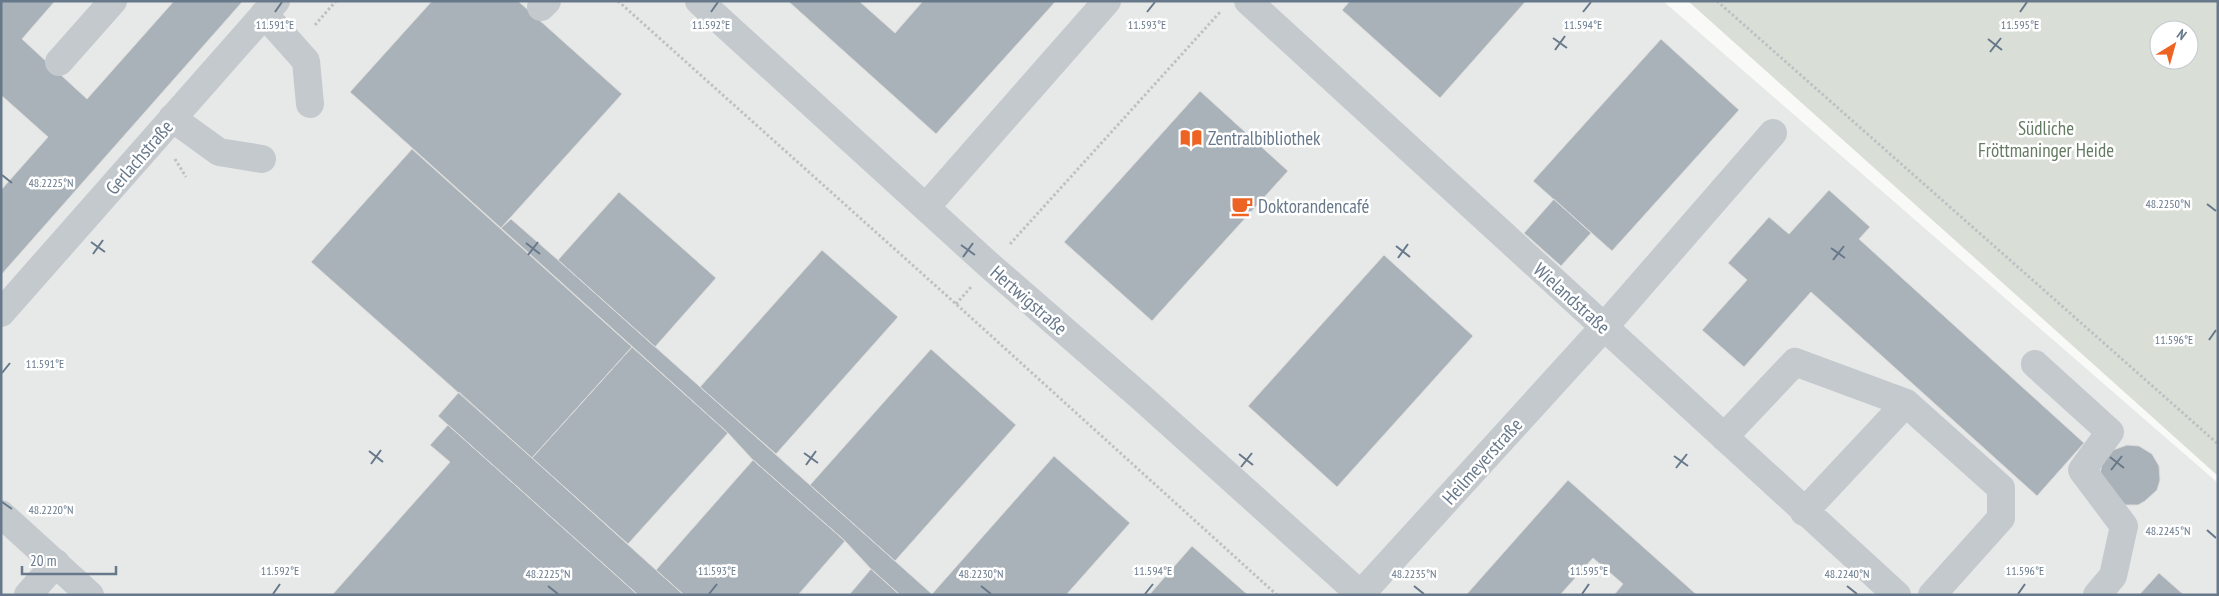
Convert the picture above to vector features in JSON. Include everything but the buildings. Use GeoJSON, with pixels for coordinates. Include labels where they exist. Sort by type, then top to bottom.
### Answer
{"type":"FeatureCollection","features":[{"type":"Feature","properties":{"kind":"street"},"geometry":{"type":"LineString","coordinates":[[59,62],[113,1]]}},
{"type":"Feature","properties":{"kind":"street","name":"Hertwigstraße"},"geometry":{"type":"LineString","coordinates":[[699,1],[990,266],[1142,398],[1361,594]]}},
{"type":"Feature","properties":{"kind":"street"},"geometry":{"type":"LineString","coordinates":[[926,207],[1107,1]]}},
{"type":"Feature","properties":{"kind":"street","name":"Wielandstraße"},"geometry":{"type":"LineString","coordinates":[[1236,5],[1604,327],[1804,512],[1897,595]]}},
{"type":"Feature","properties":{"kind":"street"},"geometry":{"type":"LineString","coordinates":[[270,8],[306,61],[310,104]]}},
{"type":"Feature","properties":{"kind":"street","name":"Gerlachstraße"},"geometry":{"type":"LineString","coordinates":[[1,313],[270,8]]}},
{"type":"Feature","properties":{"kind":"street"},"geometry":{"type":"LineString","coordinates":[[172,118],[219,152],[262,159]]}},
{"type":"Feature","properties":{"kind":"street","name":"Heilmeyerstraße"},"geometry":{"type":"LineString","coordinates":[[1361,594],[1604,327],[1773,133]]}},
{"type":"Feature","properties":{"kind":"street"},"geometry":{"type":"LineString","coordinates":[[1724,437],[1795,362],[1906,403],[2001,488],[2001,518],[1932,595]]}},
{"type":"Feature","properties":{"kind":"street"},"geometry":{"type":"LineString","coordinates":[[2035,364],[2110,432],[2082,470],[2124,526],[2113,576],[2097,595]]}},
{"type":"Feature","properties":{"kind":"street"},"geometry":{"type":"LineString","coordinates":[[1804,512],[1906,403]]}},
{"type":"Feature","properties":{"kind":"street"},"geometry":{"type":"LineString","coordinates":[[1,514],[90,595]]}},
{"type":"Feature","properties":{"kind":"street"},"geometry":{"type":"LineString","coordinates":[[28,595],[56,563]]}},
{"type":"Feature","properties":{"kind":"path"},"geometry":{"type":"LineString","coordinates":[[618,1],[956,304],[1276,595]]}},
{"type":"Feature","properties":{"kind":"path"},"geometry":{"type":"LineString","coordinates":[[1717,1],[2218,444]]}},
{"type":"Feature","properties":{"kind":"path"},"geometry":{"type":"LineString","coordinates":[[956,304],[1236,5]]}},
{"type":"Feature","properties":{"kind":"shaded area"},"geometry":{"type":"Polygon","coordinates":[[[1,1],[1663,1],[2218,483],[2218,595],[1,595],[1,1]]]}},
{"type":"Feature","properties":{"kind":"green space","name":"Südliche Fröttmaninger Heide"},"geometry":{"type":"Polygon","coordinates":[[[1688,1],[2218,1],[2218,476],[1688,1]]]}},
{"type":"Feature","properties":{"kind":"place","name":"Zentralbibliothek"},"geometry":{"type":"Point","coordinates":[1191,138]}},
{"type":"Feature","properties":{"kind":"place","name":"Doktorandencafé"},"geometry":{"type":"Point","coordinates":[1242,206]}}]}
